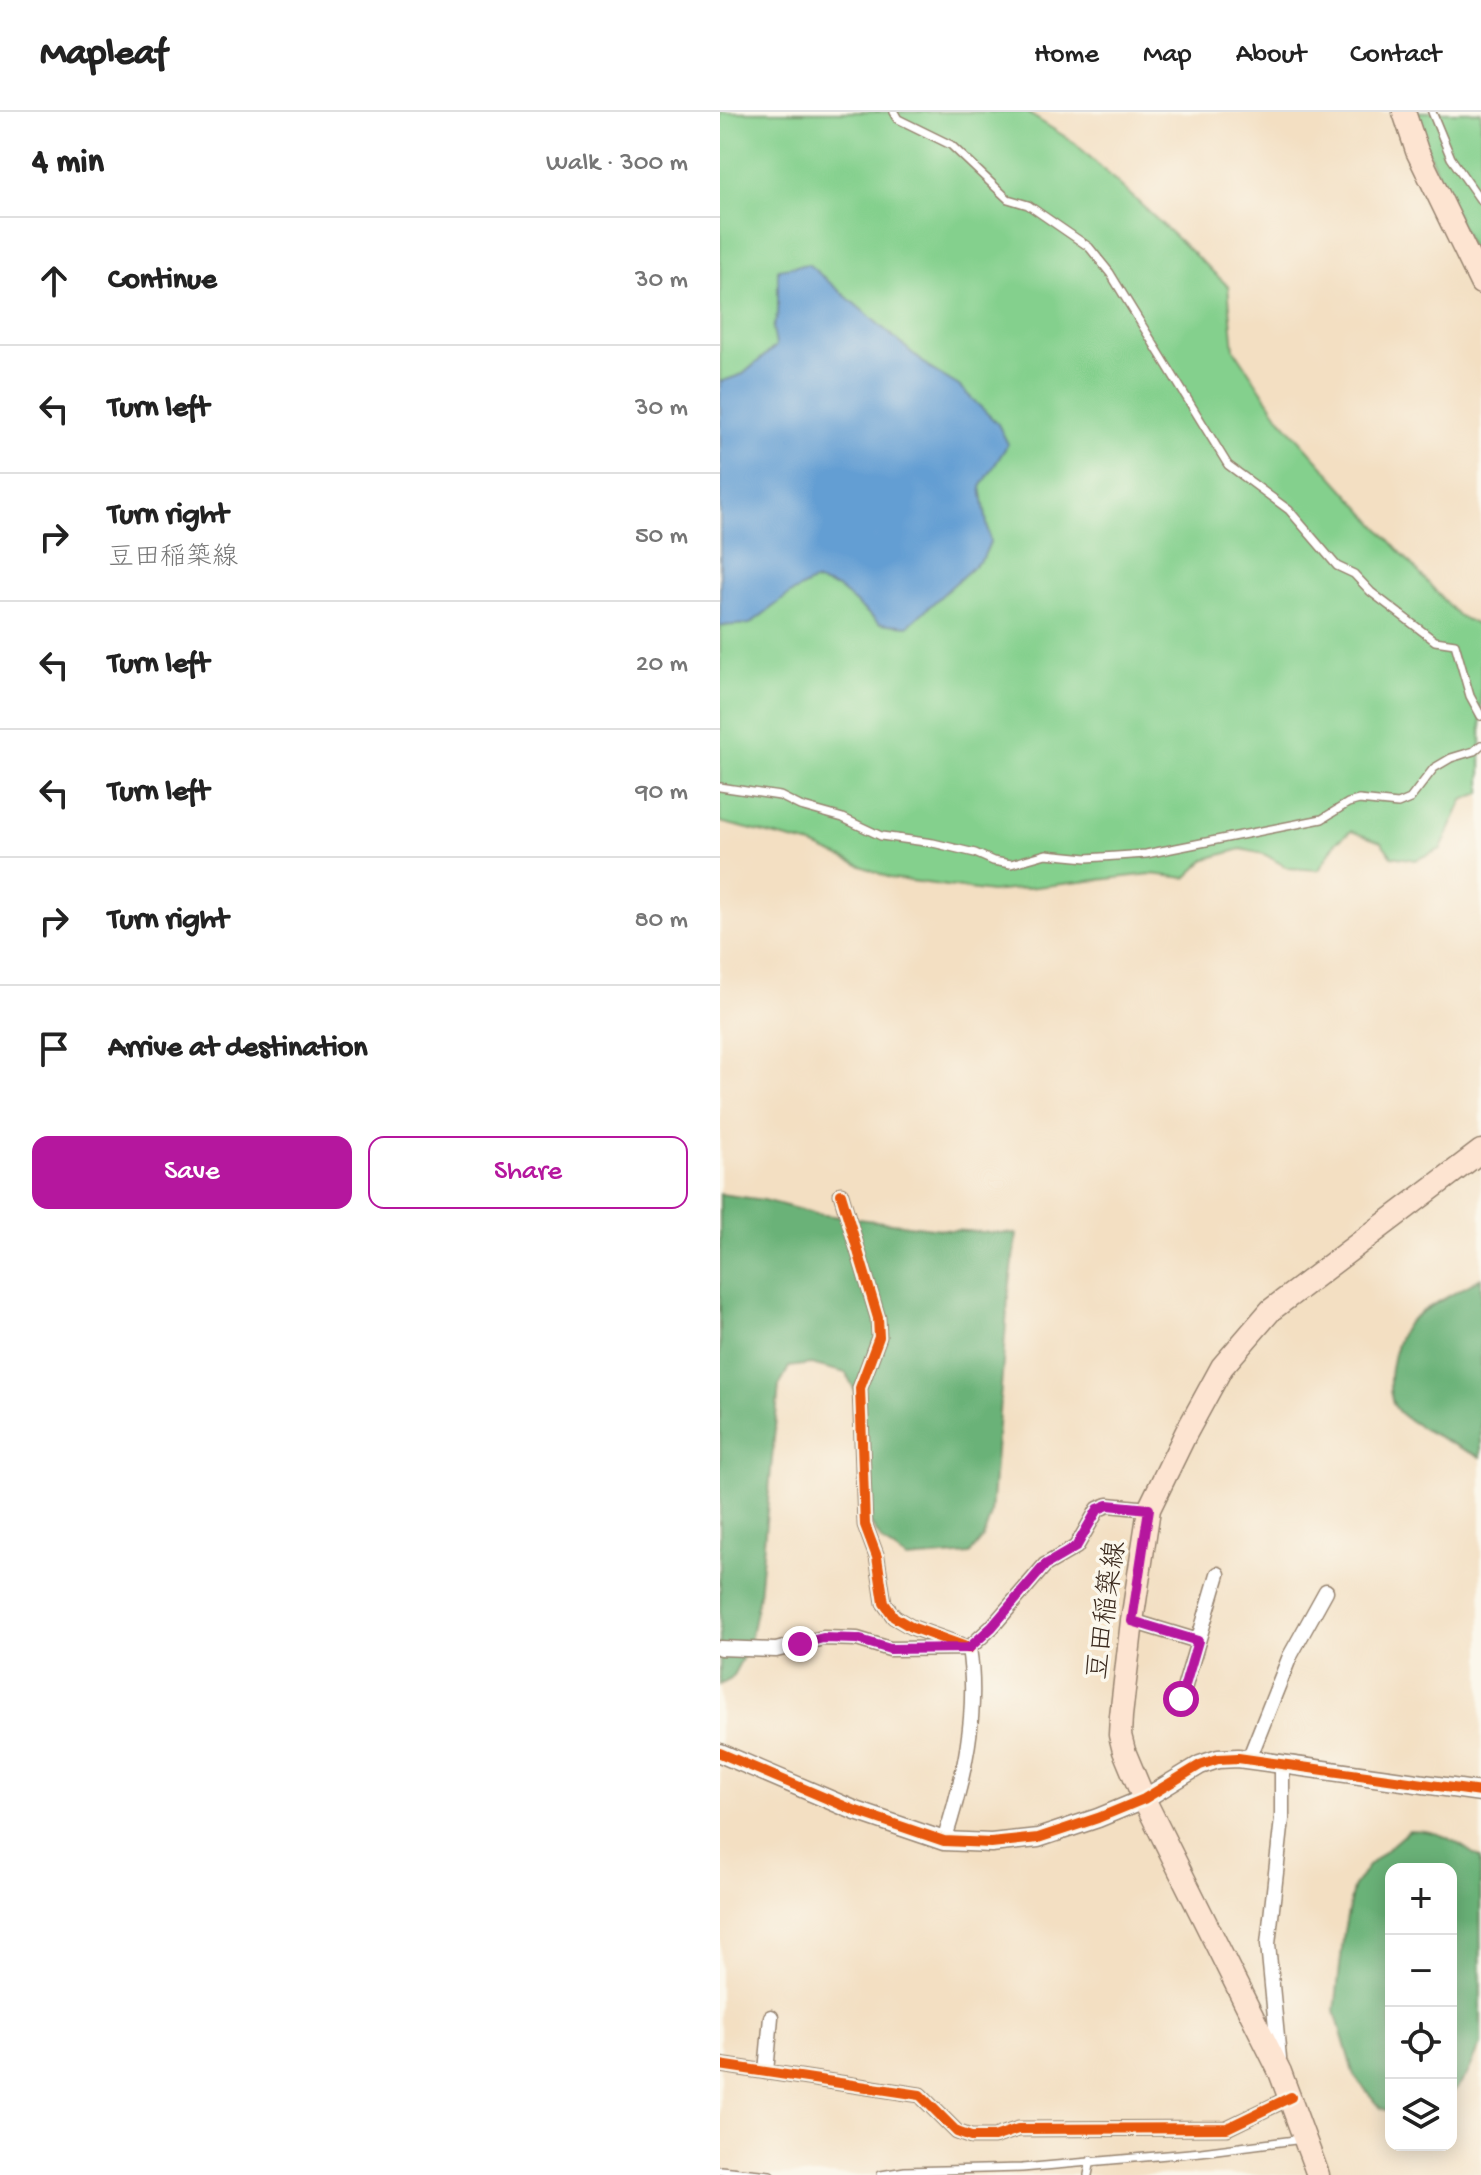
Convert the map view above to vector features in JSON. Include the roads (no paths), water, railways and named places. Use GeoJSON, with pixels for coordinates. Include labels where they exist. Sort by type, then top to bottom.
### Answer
{"type":"FeatureCollection","features":[{"type":"Feature","properties":{"kind":"main road"},"geometry":{"type":"LineString","coordinates":[[1404,112],[1417,151],[1481,283]]}},
{"type":"Feature","properties":{"kind":"main road","name":"豆田稲築線"},"geometry":{"type":"LineString","coordinates":[[1318,2175],[1280,2072],[1144,1799],[1124,1751],[1120,1735],[1132,1621],[1149,1509],[1222,1367],[1271,1310],[1481,1151]]}},
{"type":"Feature","properties":{"kind":"street"},"geometry":{"type":"LineString","coordinates":[[841,1194],[878,1318],[879,1337],[860,1388],[865,1525],[877,1557],[884,1603],[894,1617],[911,1627],[969,1648]]}},
{"type":"Feature","properties":{"kind":"street"},"geometry":{"type":"LineString","coordinates":[[720,1648],[776,1650],[823,1638],[857,1639],[890,1649],[969,1648],[992,1627],[1045,1565],[1076,1547],[1098,1509],[1108,1505],[1149,1509]]}},
{"type":"Feature","properties":{"kind":"street"},"geometry":{"type":"LineString","coordinates":[[1181,1699],[1218,1574]]}},
{"type":"Feature","properties":{"kind":"street"},"geometry":{"type":"LineString","coordinates":[[1249,1759],[1290,1656],[1326,1591]]}},
{"type":"Feature","properties":{"kind":"street"},"geometry":{"type":"LineString","coordinates":[[1132,1621],[1198,1641]]}},
{"type":"Feature","properties":{"kind":"street"},"geometry":{"type":"LineString","coordinates":[[944,1841],[958,1796],[968,1738],[974,1679],[969,1648]]}},
{"type":"Feature","properties":{"kind":"street"},"geometry":{"type":"LineString","coordinates":[[720,1753],[856,1811],[944,1841],[991,1843],[1038,1838],[1144,1799],[1200,1765],[1218,1759],[1249,1759],[1481,1792]]}},
{"type":"Feature","properties":{"kind":"street"},"geometry":{"type":"LineString","coordinates":[[1280,2072],[1268,1944],[1282,1819],[1282,1764]]}},
{"type":"Feature","properties":{"kind":"street"},"geometry":{"type":"LineString","coordinates":[[766,2072],[771,2017]]}},
{"type":"Feature","properties":{"kind":"street"},"geometry":{"type":"LineString","coordinates":[[720,2065],[920,2095],[957,2132],[971,2137],[994,2137],[1018,2129],[1227,2128],[1291,2097]]}},
{"type":"Feature","properties":{"kind":"lane"},"geometry":{"type":"LineString","coordinates":[[894,112],[898,119],[951,145],[1008,199],[1028,205],[1089,247],[1110,273],[1228,465],[1289,510],[1337,566],[1354,574],[1371,592],[1435,641],[1455,644],[1470,696],[1481,716]]}},
{"type":"Feature","properties":{"kind":"lane"},"geometry":{"type":"LineString","coordinates":[[1432,112],[1451,158],[1481,201]]}},
{"type":"Feature","properties":{"kind":"lane"},"geometry":{"type":"LineString","coordinates":[[720,787],[780,796],[800,806],[843,818],[881,836],[933,843],[1011,864],[1046,854],[1087,858],[1146,854],[1322,819],[1359,800],[1398,804],[1410,799],[1434,768],[1481,745]]}},
{"type":"Feature","properties":{"kind":"lane"},"geometry":{"type":"LineString","coordinates":[[881,2175],[905,2171],[1022,2168],[1201,2152],[1305,2138]]}},
{"type":"Feature","properties":{"kind":"lane"},"geometry":{"type":"LineString","coordinates":[[1088,2175],[1091,2160]]}},
{"type":"Feature","properties":{"kind":"lane"},"geometry":{"type":"LineString","coordinates":[[725,2172],[770,2175]]}},
{"type":"Feature","properties":{"kind":"water"},"geometry":{"type":"Polygon","coordinates":[[[808,264],[931,369],[959,386],[998,424],[1008,444],[981,487],[990,542],[983,558],[908,626],[879,623],[838,588],[814,581],[790,594],[750,624],[720,626],[720,382],[743,374],[776,346],[773,328],[778,313],[778,269],[808,264]]]}}]}
